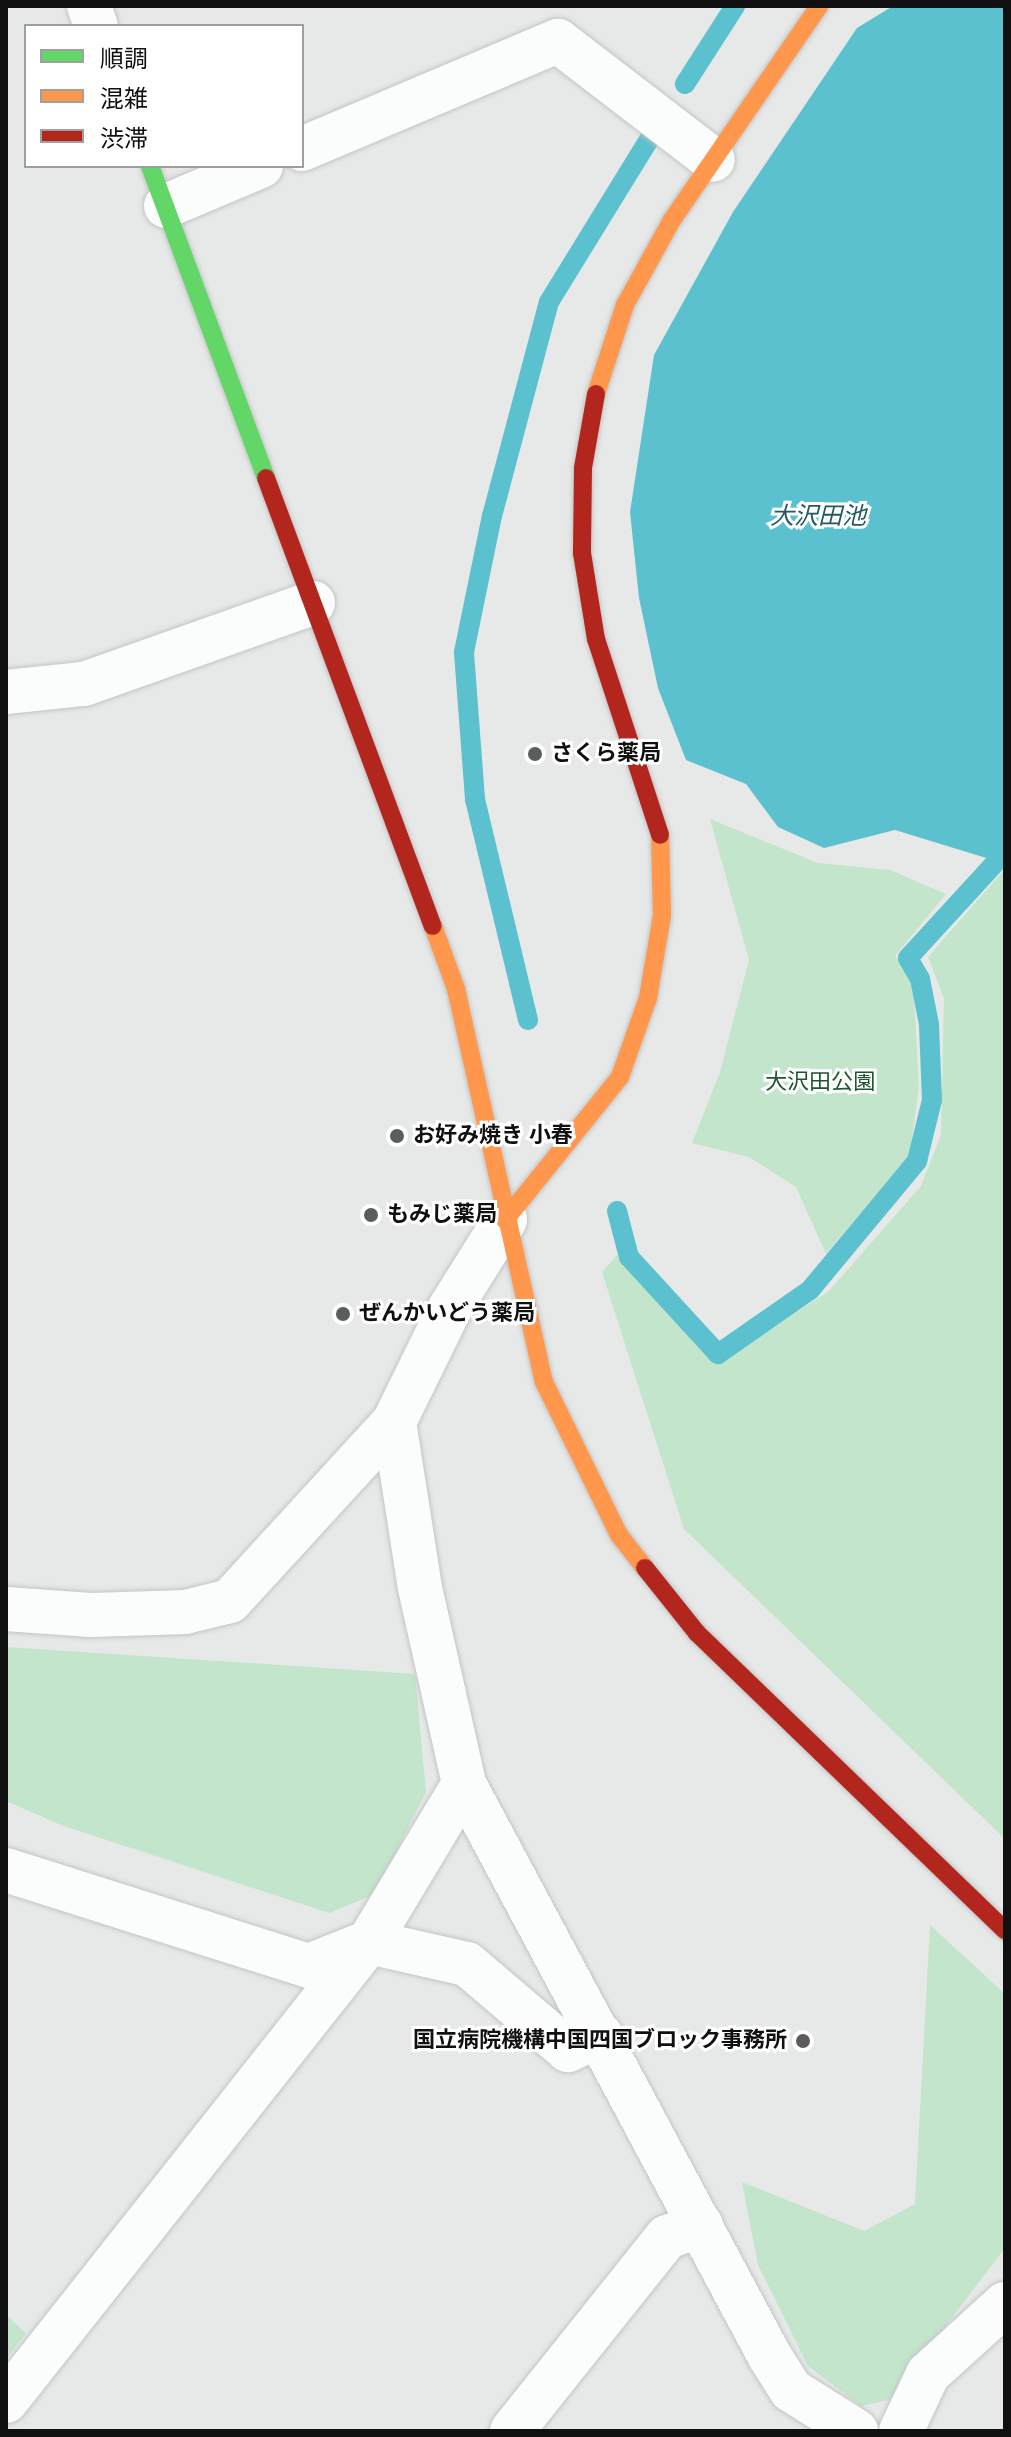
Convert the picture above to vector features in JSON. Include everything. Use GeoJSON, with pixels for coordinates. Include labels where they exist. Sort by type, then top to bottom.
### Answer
{"type":"FeatureCollection","features":[{"type":"Feature","properties":{"kind":"street"},"geometry":{"type":"LineString","coordinates":[[6,1609],[91,1615],[185,1612],[230,1601],[394,1422],[450,1308],[505,1220],[620,1077],[648,998],[662,915],[660,829],[596,639],[582,553],[583,468],[597,388],[625,305],[672,220],[819,6]]}},
{"type":"Feature","properties":{"kind":"street"},"geometry":{"type":"LineString","coordinates":[[304,148],[558,41],[713,160]]}},
{"type":"Feature","properties":{"kind":"street"},"geometry":{"type":"LineString","coordinates":[[151,168],[456,989],[505,1220],[544,1382],[619,1535],[697,1633],[1005,1930]]}},
{"type":"Feature","properties":{"kind":"street"},"geometry":{"type":"LineString","coordinates":[[166,206],[256,168]]}},
{"type":"Feature","properties":{"kind":"street"},"geometry":{"type":"LineString","coordinates":[[6,692],[84,684],[313,603]]}},
{"type":"Feature","properties":{"kind":"street"},"geometry":{"type":"LineString","coordinates":[[394,1422],[420,1588],[464,1784],[791,2390],[856,2431]]}},
{"type":"Feature","properties":{"kind":"street"},"geometry":{"type":"LineString","coordinates":[[6,2401],[369,1942],[464,1784]]}},
{"type":"Feature","properties":{"kind":"street"},"geometry":{"type":"LineString","coordinates":[[6,1870],[309,1966],[369,1942],[467,1964],[568,2050],[601,2035]]}},
{"type":"Feature","properties":{"kind":"street"},"geometry":{"type":"LineString","coordinates":[[512,2431],[667,2237],[701,2225]]}},
{"type":"Feature","properties":{"kind":"street"},"geometry":{"type":"LineString","coordinates":[[901,2431],[928,2374],[1005,2304]]}},
{"type":"Feature","properties":{"kind":"green space","name":"大沢田公園"},"geometry":{"type":"Polygon","coordinates":[[[710,819],[818,863],[890,870],[946,894],[895,956],[913,980],[919,1087],[910,1154],[826,1254],[796,1187],[749,1157],[692,1143],[720,1072],[749,960],[710,819]]]}},
{"type":"Feature","properties":{"kind":"green space"},"geometry":{"type":"Polygon","coordinates":[[[1004,870],[1005,1839],[684,1529],[602,1272],[617,1255],[724,1360],[829,1291],[921,1186],[941,1135],[944,998],[928,957],[1004,870]]]}},
{"type":"Feature","properties":{"kind":"green space"},"geometry":{"type":"Polygon","coordinates":[[[6,1647],[415,1674],[426,1792],[375,1894],[329,1913],[61,1825],[6,1801],[6,1647]]]}},
{"type":"Feature","properties":{"kind":"green space"},"geometry":{"type":"Polygon","coordinates":[[[930,1925],[1005,1994],[1005,2248],[889,2400],[861,2406],[808,2366],[758,2265],[742,2182],[864,2231],[915,2204],[930,1925]]]}},
{"type":"Feature","properties":{"kind":"green space"},"geometry":{"type":"Polygon","coordinates":[[[6,2315],[26,2333],[6,2359],[6,2315]]]}},
{"type":"Feature","properties":{"kind":"water","name":"大沢田池"},"geometry":{"type":"Polygon","coordinates":[[[893,6],[1005,6],[1005,871],[996,861],[895,830],[824,848],[778,827],[746,784],[686,760],[658,688],[639,598],[630,512],[654,355],[733,212],[857,28],[893,6]]]}},
{"type":"Feature","properties":{"kind":"waterway"},"geometry":{"type":"LineString","coordinates":[[685,84],[735,6]]}},
{"type":"Feature","properties":{"kind":"waterway"},"geometry":{"type":"LineString","coordinates":[[528,1020],[475,799],[464,652],[492,516],[549,302],[651,136]]}},
{"type":"Feature","properties":{"kind":"waterway"},"geometry":{"type":"LineString","coordinates":[[617,1211],[629,1257],[718,1354],[810,1290],[917,1161],[932,1100],[929,1024],[920,979],[908,958],[997,861]]}},
{"type":"Feature","properties":{"kind":"traffic: fast"},"geometry":{"type":"LineString","coordinates":[[151,168],[266,478]]}},
{"type":"Feature","properties":{"kind":"traffic: slow"},"geometry":{"type":"LineString","coordinates":[[596,394],[625,305],[672,220],[819,6]]}},
{"type":"Feature","properties":{"kind":"traffic: slow"},"geometry":{"type":"LineString","coordinates":[[505,1220],[620,1077],[648,998],[662,915],[660,835]]}},
{"type":"Feature","properties":{"kind":"traffic: slow"},"geometry":{"type":"LineString","coordinates":[[433,926],[456,989],[544,1382],[619,1535],[645,1568]]}},
{"type":"Feature","properties":{"kind":"traffic: jam"},"geometry":{"type":"LineString","coordinates":[[596,394],[583,468],[582,553],[596,639],[660,835]]}},
{"type":"Feature","properties":{"kind":"traffic: jam"},"geometry":{"type":"LineString","coordinates":[[266,478],[433,926]]}},
{"type":"Feature","properties":{"kind":"traffic: jam"},"geometry":{"type":"LineString","coordinates":[[645,1568],[697,1633],[1005,1930]]}},
{"type":"Feature","properties":{"kind":"place","name":"さくら薬局"},"geometry":{"type":"Point","coordinates":[535,754]}},
{"type":"Feature","properties":{"kind":"place","name":"お好み焼き 小春"},"geometry":{"type":"Point","coordinates":[397,1136]}},
{"type":"Feature","properties":{"kind":"place","name":"もみじ薬局"},"geometry":{"type":"Point","coordinates":[371,1215]}},
{"type":"Feature","properties":{"kind":"place","name":"ぜんかいどう薬局"},"geometry":{"type":"Point","coordinates":[343,1314]}},
{"type":"Feature","properties":{"kind":"place","name":"国立病院機構中国四国ブロック事務所"},"geometry":{"type":"Point","coordinates":[803,2041]}}]}
